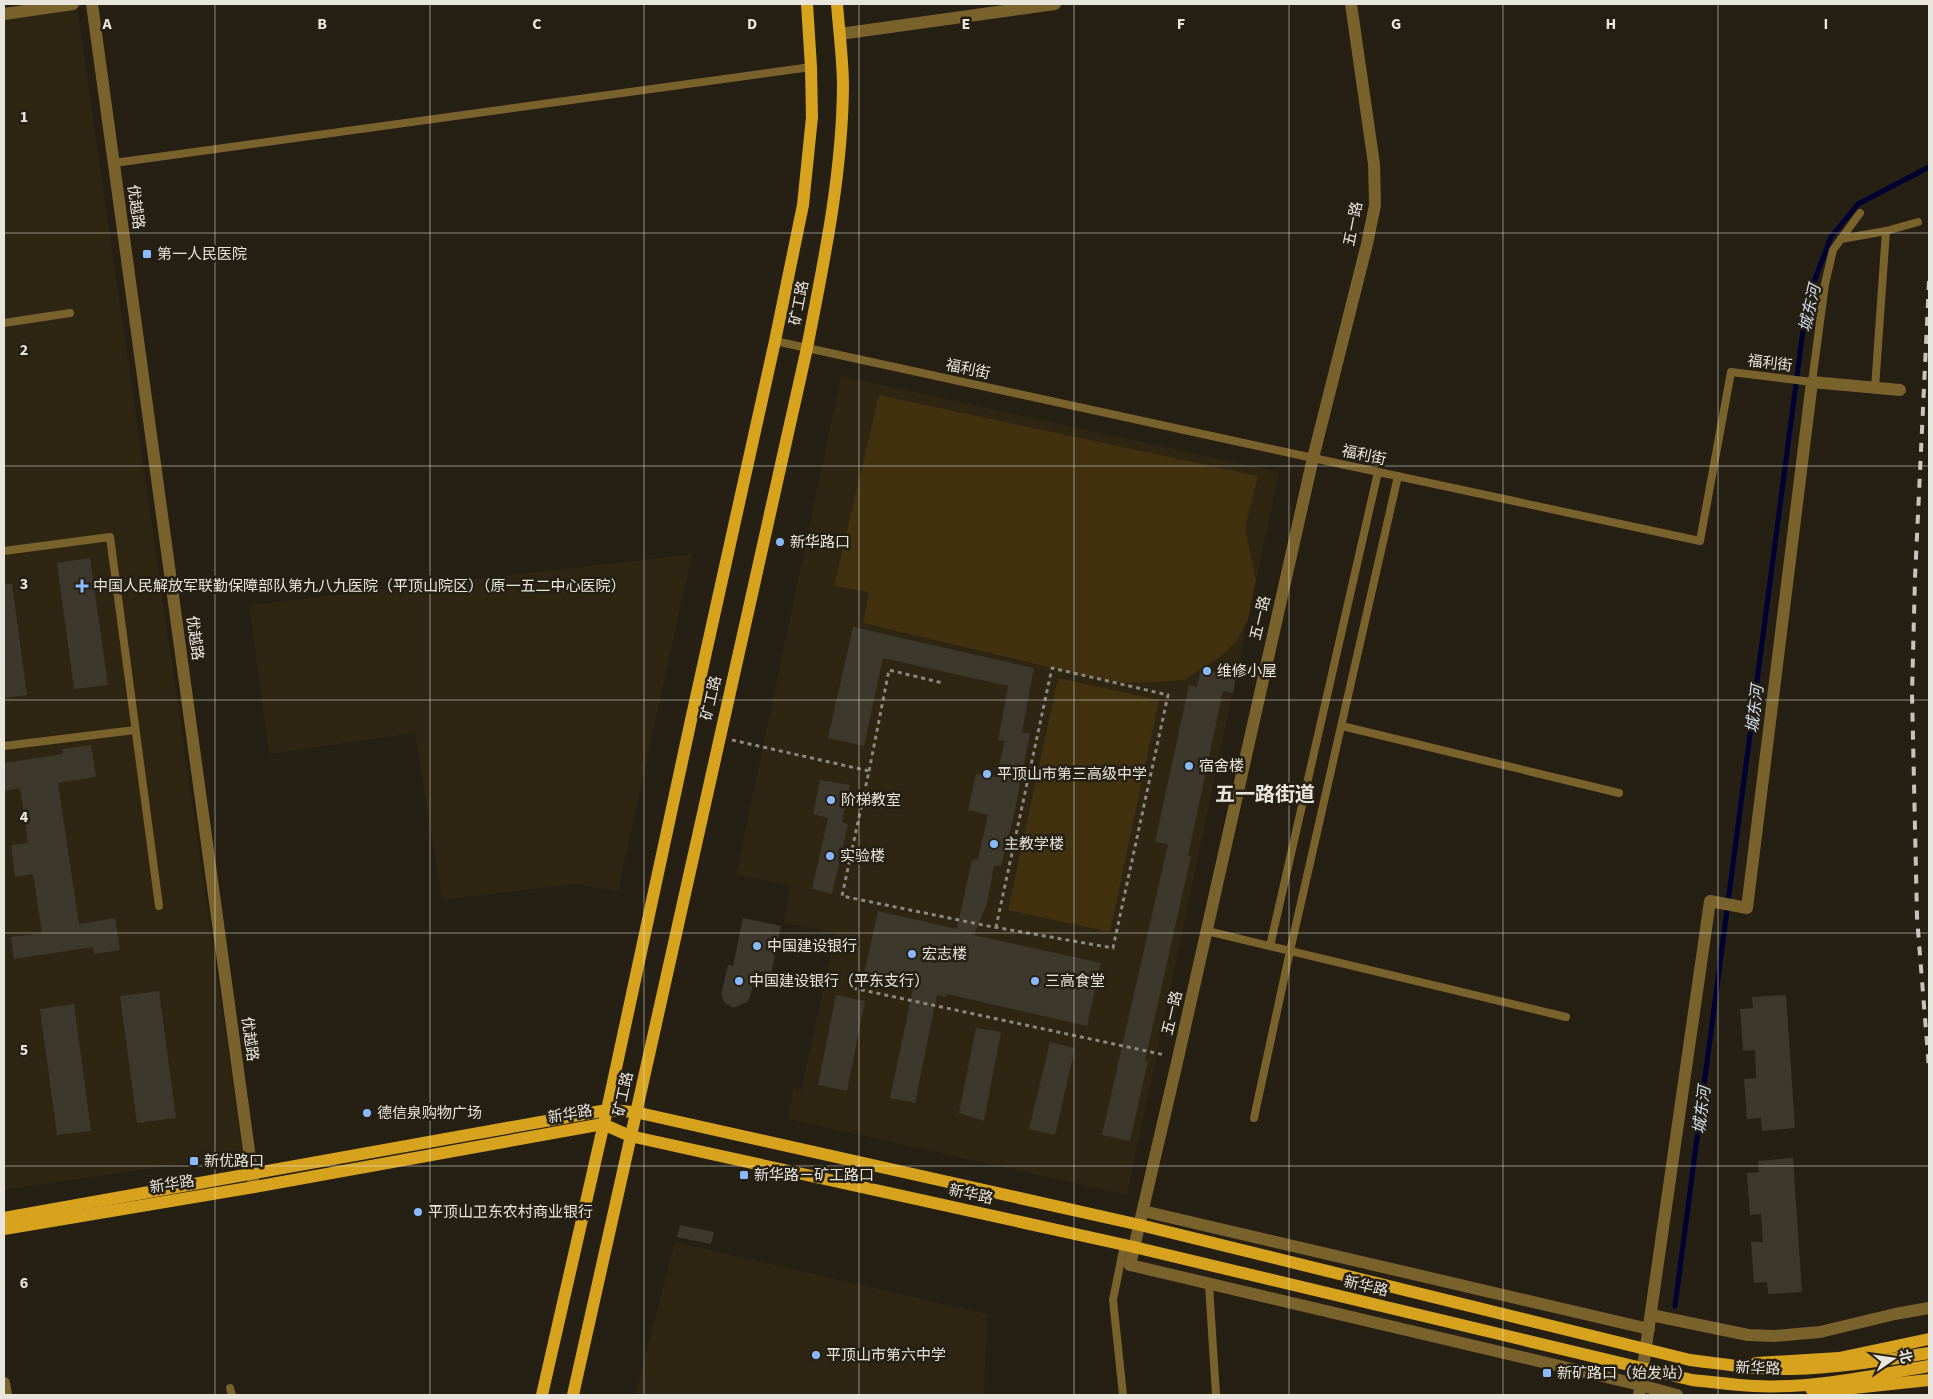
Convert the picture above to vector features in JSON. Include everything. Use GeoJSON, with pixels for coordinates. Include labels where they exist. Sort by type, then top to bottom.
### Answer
{"type":"FeatureCollection","features":[{"type":"Feature","properties":{"kind":"main road","name":"矿工路"},"geometry":{"type":"LineString","coordinates":[[542,1395],[607,1110],[775,341],[803,204],[809,162],[812,117],[812,67],[807,4]]}},
{"type":"Feature","properties":{"kind":"main road","name":"矿工路"},"geometry":{"type":"LineString","coordinates":[[574,1395],[635,1112],[806,348],[832,221],[838,176],[843,86],[837,4]]}},
{"type":"Feature","properties":{"kind":"main road","name":"新华路"},"geometry":{"type":"LineString","coordinates":[[4,1229],[607,1110],[635,1112],[1140,1225],[1690,1360],[1754,1368],[1791,1369],[1855,1365],[1929,1353]]}},
{"type":"Feature","properties":{"kind":"main road","name":"新华路"},"geometry":{"type":"LineString","coordinates":[[4,1218],[253,1181],[603,1124],[630,1136],[1129,1246],[1683,1378],[1754,1386],[1781,1386],[1846,1379],[1929,1366]]}},
{"type":"Feature","properties":{"kind":"main road"},"geometry":{"type":"LineString","coordinates":[[1690,1360],[1750,1363],[1839,1358],[1929,1339]]}},
{"type":"Feature","properties":{"kind":"main road"},"geometry":{"type":"LineString","coordinates":[[1781,1386],[1804,1389],[1844,1389],[1929,1380]]}},
{"type":"Feature","properties":{"kind":"street"},"geometry":{"type":"LineString","coordinates":[[4,14],[73,4]]}},
{"type":"Feature","properties":{"kind":"street","name":"优越路"},"geometry":{"type":"LineString","coordinates":[[92,4],[253,1181]]}},
{"type":"Feature","properties":{"kind":"street"},"geometry":{"type":"LineString","coordinates":[[840,34],[1055,4]]}},
{"type":"Feature","properties":{"kind":"street","name":"五一路"},"geometry":{"type":"LineString","coordinates":[[1209,1285],[1130,1266],[1129,1246],[1140,1225],[1313,458],[1374,205],[1374,164],[1351,4]]}},
{"type":"Feature","properties":{"kind":"street"},"geometry":{"type":"LineString","coordinates":[[1640,1390],[1710,901],[1747,908],[1812,382],[1900,390]]}},
{"type":"Feature","properties":{"kind":"street"},"geometry":{"type":"LineString","coordinates":[[1143,1211],[1649,1329]]}},
{"type":"Feature","properties":{"kind":"street"},"geometry":{"type":"LineString","coordinates":[[1209,1285],[1640,1390],[1677,1395]]}},
{"type":"Feature","properties":{"kind":"street"},"geometry":{"type":"LineString","coordinates":[[1651,1315],[1748,1335],[1774,1336],[1820,1332],[1929,1308]]}},
{"type":"Feature","properties":{"kind":"street"},"geometry":{"type":"LineString","coordinates":[[4,1383],[6,1395]]}},
{"type":"Feature","properties":{"kind":"lane"},"geometry":{"type":"LineString","coordinates":[[114,163],[812,67]]}},
{"type":"Feature","properties":{"kind":"lane"},"geometry":{"type":"LineString","coordinates":[[1812,382],[1825,284],[1834,250],[1860,213]]}},
{"type":"Feature","properties":{"kind":"lane"},"geometry":{"type":"LineString","coordinates":[[1842,239],[1886,231],[1918,222]]}},
{"type":"Feature","properties":{"kind":"lane"},"geometry":{"type":"LineString","coordinates":[[1875,388],[1886,231]]}},
{"type":"Feature","properties":{"kind":"lane"},"geometry":{"type":"LineString","coordinates":[[4,323],[70,313]]}},
{"type":"Feature","properties":{"kind":"lane","name":"福利街"},"geometry":{"type":"LineString","coordinates":[[775,341],[1700,541],[1731,372],[1812,382]]}},
{"type":"Feature","properties":{"kind":"lane"},"geometry":{"type":"LineString","coordinates":[[1270,946],[1378,472]]}},
{"type":"Feature","properties":{"kind":"lane"},"geometry":{"type":"LineString","coordinates":[[1254,1118],[1398,476]]}},
{"type":"Feature","properties":{"kind":"lane"},"geometry":{"type":"LineString","coordinates":[[4,551],[110,537],[159,906]]}},
{"type":"Feature","properties":{"kind":"lane"},"geometry":{"type":"LineString","coordinates":[[1342,726],[1619,793]]}},
{"type":"Feature","properties":{"kind":"lane"},"geometry":{"type":"LineString","coordinates":[[4,746],[135,730]]}},
{"type":"Feature","properties":{"kind":"lane"},"geometry":{"type":"LineString","coordinates":[[1207,931],[1566,1017]]}},
{"type":"Feature","properties":{"kind":"lane"},"geometry":{"type":"LineString","coordinates":[[1123,1395],[1113,1300],[1129,1246]]}},
{"type":"Feature","properties":{"kind":"lane"},"geometry":{"type":"LineString","coordinates":[[1209,1285],[1216,1395]]}},
{"type":"Feature","properties":{"kind":"path"},"geometry":{"type":"LineString","coordinates":[[943,683],[889,670],[842,896],[996,927],[1113,948],[1168,695],[1052,668],[996,927]]}},
{"type":"Feature","properties":{"kind":"path"},"geometry":{"type":"LineString","coordinates":[[719,737],[869,771]]}},
{"type":"Feature","properties":{"kind":"path"},"geometry":{"type":"LineString","coordinates":[[853,988],[1157,1054]]}},
{"type":"Feature","properties":{"kind":"shaded area","name":"中国人民解放军联勤保障部队第九八九医院（平顶山院区）（原一五二中心医院）"},"geometry":{"type":"Polygon","coordinates":[[[77,7],[243,1155],[4,1190],[4,17],[77,7]]]}},
{"type":"Feature","properties":{"kind":"shaded area","name":"平顶山市第三高级中学"},"geometry":{"type":"Polygon","coordinates":[[[841,376],[1279,472],[1127,1195],[788,1119],[793,1088],[801,1090],[836,933],[784,923],[790,885],[736,875],[841,376]]]}},
{"type":"Feature","properties":{"kind":"shaded area"},"geometry":{"type":"Polygon","coordinates":[[[879,395],[1258,476],[1245,527],[1256,581],[1248,619],[1237,641],[1220,657],[1184,680],[1140,683],[1118,682],[863,623],[869,592],[834,586],[879,395]]]}},
{"type":"Feature","properties":{"kind":"shaded area"},"geometry":{"type":"Polygon","coordinates":[[[692,554],[618,891],[575,884],[442,900],[415,733],[269,754],[249,605],[692,554]]]}},
{"type":"Feature","properties":{"kind":"shaded area"},"geometry":{"type":"Polygon","coordinates":[[[1058,678],[1159,700],[1110,932],[1008,910],[1058,678]]]}},
{"type":"Feature","properties":{"kind":"shaded area","name":"平顶山市第六中学"},"geometry":{"type":"Polygon","coordinates":[[[675,1242],[987,1314],[984,1395],[635,1395],[675,1242]]]}},
{"type":"Feature","properties":{"kind":"building"},"geometry":{"type":"Polygon","coordinates":[[[90,558],[108,685],[74,689],[57,563],[90,558]]]}},
{"type":"Feature","properties":{"kind":"building"},"geometry":{"type":"Polygon","coordinates":[[[4,584],[12,584],[27,695],[4,698],[4,584]]]}},
{"type":"Feature","properties":{"kind":"building"},"geometry":{"type":"Polygon","coordinates":[[[853,627],[1034,668],[1022,732],[1030,734],[1013,819],[1001,866],[994,866],[987,903],[974,935],[1101,963],[1087,1026],[947,994],[946,997],[937,995],[915,1103],[890,1098],[913,989],[863,978],[878,911],[957,929],[972,860],[978,859],[988,815],[968,810],[976,774],[996,777],[1005,741],[998,740],[1008,686],[883,658],[864,746],[828,738],[853,627]]]}},
{"type":"Feature","properties":{"kind":"building"},"geometry":{"type":"Polygon","coordinates":[[[1201,669],[1236,676],[1233,693],[1223,691],[1188,856],[1191,856],[1145,1061],[1148,1061],[1130,1141],[1102,1135],[1168,844],[1155,842],[1189,685],[1197,687],[1201,669]]]}},
{"type":"Feature","properties":{"kind":"building"},"geometry":{"type":"Polygon","coordinates":[[[91,745],[96,777],[58,783],[79,924],[115,918],[120,950],[94,954],[93,947],[14,959],[11,937],[42,933],[33,874],[15,877],[11,845],[28,843],[20,788],[4,791],[4,763],[63,754],[62,749],[91,745]]]}},
{"type":"Feature","properties":{"kind":"building"},"geometry":{"type":"Polygon","coordinates":[[[820,780],[850,785],[842,822],[848,824],[832,894],[812,889],[828,818],[813,814],[820,780]]]}},
{"type":"Feature","properties":{"kind":"building","name":"中国建设银行"},"geometry":{"type":"Polygon","coordinates":[[[743,918],[781,926],[771,974],[756,971],[747,1002],[733,1008],[725,1003],[721,995],[728,965],[733,966],[743,918]]]}},
{"type":"Feature","properties":{"kind":"building"},"geometry":{"type":"Polygon","coordinates":[[[159,991],[176,1118],[137,1123],[120,996],[159,991]]]}},
{"type":"Feature","properties":{"kind":"building"},"geometry":{"type":"Polygon","coordinates":[[[836,995],[865,1001],[847,1091],[818,1085],[836,995]]]}},
{"type":"Feature","properties":{"kind":"building"},"geometry":{"type":"Polygon","coordinates":[[[1786,995],[1795,1128],[1762,1131],[1761,1118],[1747,1119],[1744,1079],[1756,1078],[1755,1050],[1743,1051],[1740,1009],[1753,1008],[1752,997],[1786,995]]]}},
{"type":"Feature","properties":{"kind":"building"},"geometry":{"type":"Polygon","coordinates":[[[74,1004],[91,1131],[57,1135],[40,1009],[74,1004]]]}},
{"type":"Feature","properties":{"kind":"building"},"geometry":{"type":"Polygon","coordinates":[[[976,1028],[1001,1032],[984,1121],[959,1113],[976,1028]]]}},
{"type":"Feature","properties":{"kind":"building"},"geometry":{"type":"Polygon","coordinates":[[[1050,1042],[1075,1048],[1055,1135],[1029,1129],[1050,1042]]]}},
{"type":"Feature","properties":{"kind":"building"},"geometry":{"type":"Polygon","coordinates":[[[1793,1158],[1802,1292],[1768,1294],[1767,1282],[1754,1283],[1751,1242],[1763,1242],[1761,1214],[1750,1215],[1747,1173],[1759,1172],[1758,1161],[1793,1158]]]}},
{"type":"Feature","properties":{"kind":"building"},"geometry":{"type":"Polygon","coordinates":[[[680,1225],[714,1232],[711,1244],[677,1237],[680,1225]]]}},
{"type":"Feature","properties":{"kind":"waterway","name":"城东河"},"geometry":{"type":"LineString","coordinates":[[1675,1306],[1807,300],[1831,237],[1858,204],[1929,167]]}},
{"type":"Feature","properties":{"kind":"railway"},"geometry":{"type":"LineString","coordinates":[[1929,281],[1915,578],[1912,693],[1917,917],[1929,1069]]}},
{"type":"Feature","properties":{"kind":"place","name":"第一人民医院"},"geometry":{"type":"Point","coordinates":[147,254]}},
{"type":"Feature","properties":{"kind":"place","name":"新华路口"},"geometry":{"type":"Point","coordinates":[780,542]}},
{"type":"Feature","properties":{"kind":"place","name":"中国人民解放军联勤保障部队第九八九医院（平顶山院区）（原一五二中心医院）"},"geometry":{"type":"Point","coordinates":[82,586]}},
{"type":"Feature","properties":{"kind":"place","name":"维修小屋"},"geometry":{"type":"Point","coordinates":[1207,671]}},
{"type":"Feature","properties":{"kind":"place","name":"宿舍楼"},"geometry":{"type":"Point","coordinates":[1189,766]}},
{"type":"Feature","properties":{"kind":"place","name":"平顶山市第三高级中学"},"geometry":{"type":"Point","coordinates":[987,774]}},
{"type":"Feature","properties":{"kind":"place","name":"阶梯教室"},"geometry":{"type":"Point","coordinates":[831,800]}},
{"type":"Feature","properties":{"kind":"place","name":"主教学楼"},"geometry":{"type":"Point","coordinates":[994,844]}},
{"type":"Feature","properties":{"kind":"place","name":"实验楼"},"geometry":{"type":"Point","coordinates":[830,856]}},
{"type":"Feature","properties":{"kind":"place","name":"中国建设银行"},"geometry":{"type":"Point","coordinates":[757,946]}},
{"type":"Feature","properties":{"kind":"place","name":"宏志楼"},"geometry":{"type":"Point","coordinates":[912,954]}},
{"type":"Feature","properties":{"kind":"place","name":"中国建设银行（平东支行）"},"geometry":{"type":"Point","coordinates":[739,981]}},
{"type":"Feature","properties":{"kind":"place","name":"三高食堂"},"geometry":{"type":"Point","coordinates":[1035,981]}},
{"type":"Feature","properties":{"kind":"place","name":"德信泉购物广场"},"geometry":{"type":"Point","coordinates":[367,1113]}},
{"type":"Feature","properties":{"kind":"place","name":"新优路口"},"geometry":{"type":"Point","coordinates":[194,1161]}},
{"type":"Feature","properties":{"kind":"place","name":"新华路－矿工路口"},"geometry":{"type":"Point","coordinates":[744,1175]}},
{"type":"Feature","properties":{"kind":"place","name":"平顶山卫东农村商业银行"},"geometry":{"type":"Point","coordinates":[418,1212]}},
{"type":"Feature","properties":{"kind":"place","name":"平顶山市第六中学"},"geometry":{"type":"Point","coordinates":[816,1355]}},
{"type":"Feature","properties":{"kind":"place","name":"新矿路口（始发站）"},"geometry":{"type":"Point","coordinates":[1547,1373]}},
{"type":"Feature","properties":{"kind":"district","name":"五一路街道"},"geometry":{"type":"Point","coordinates":[1265,794]}}]}
